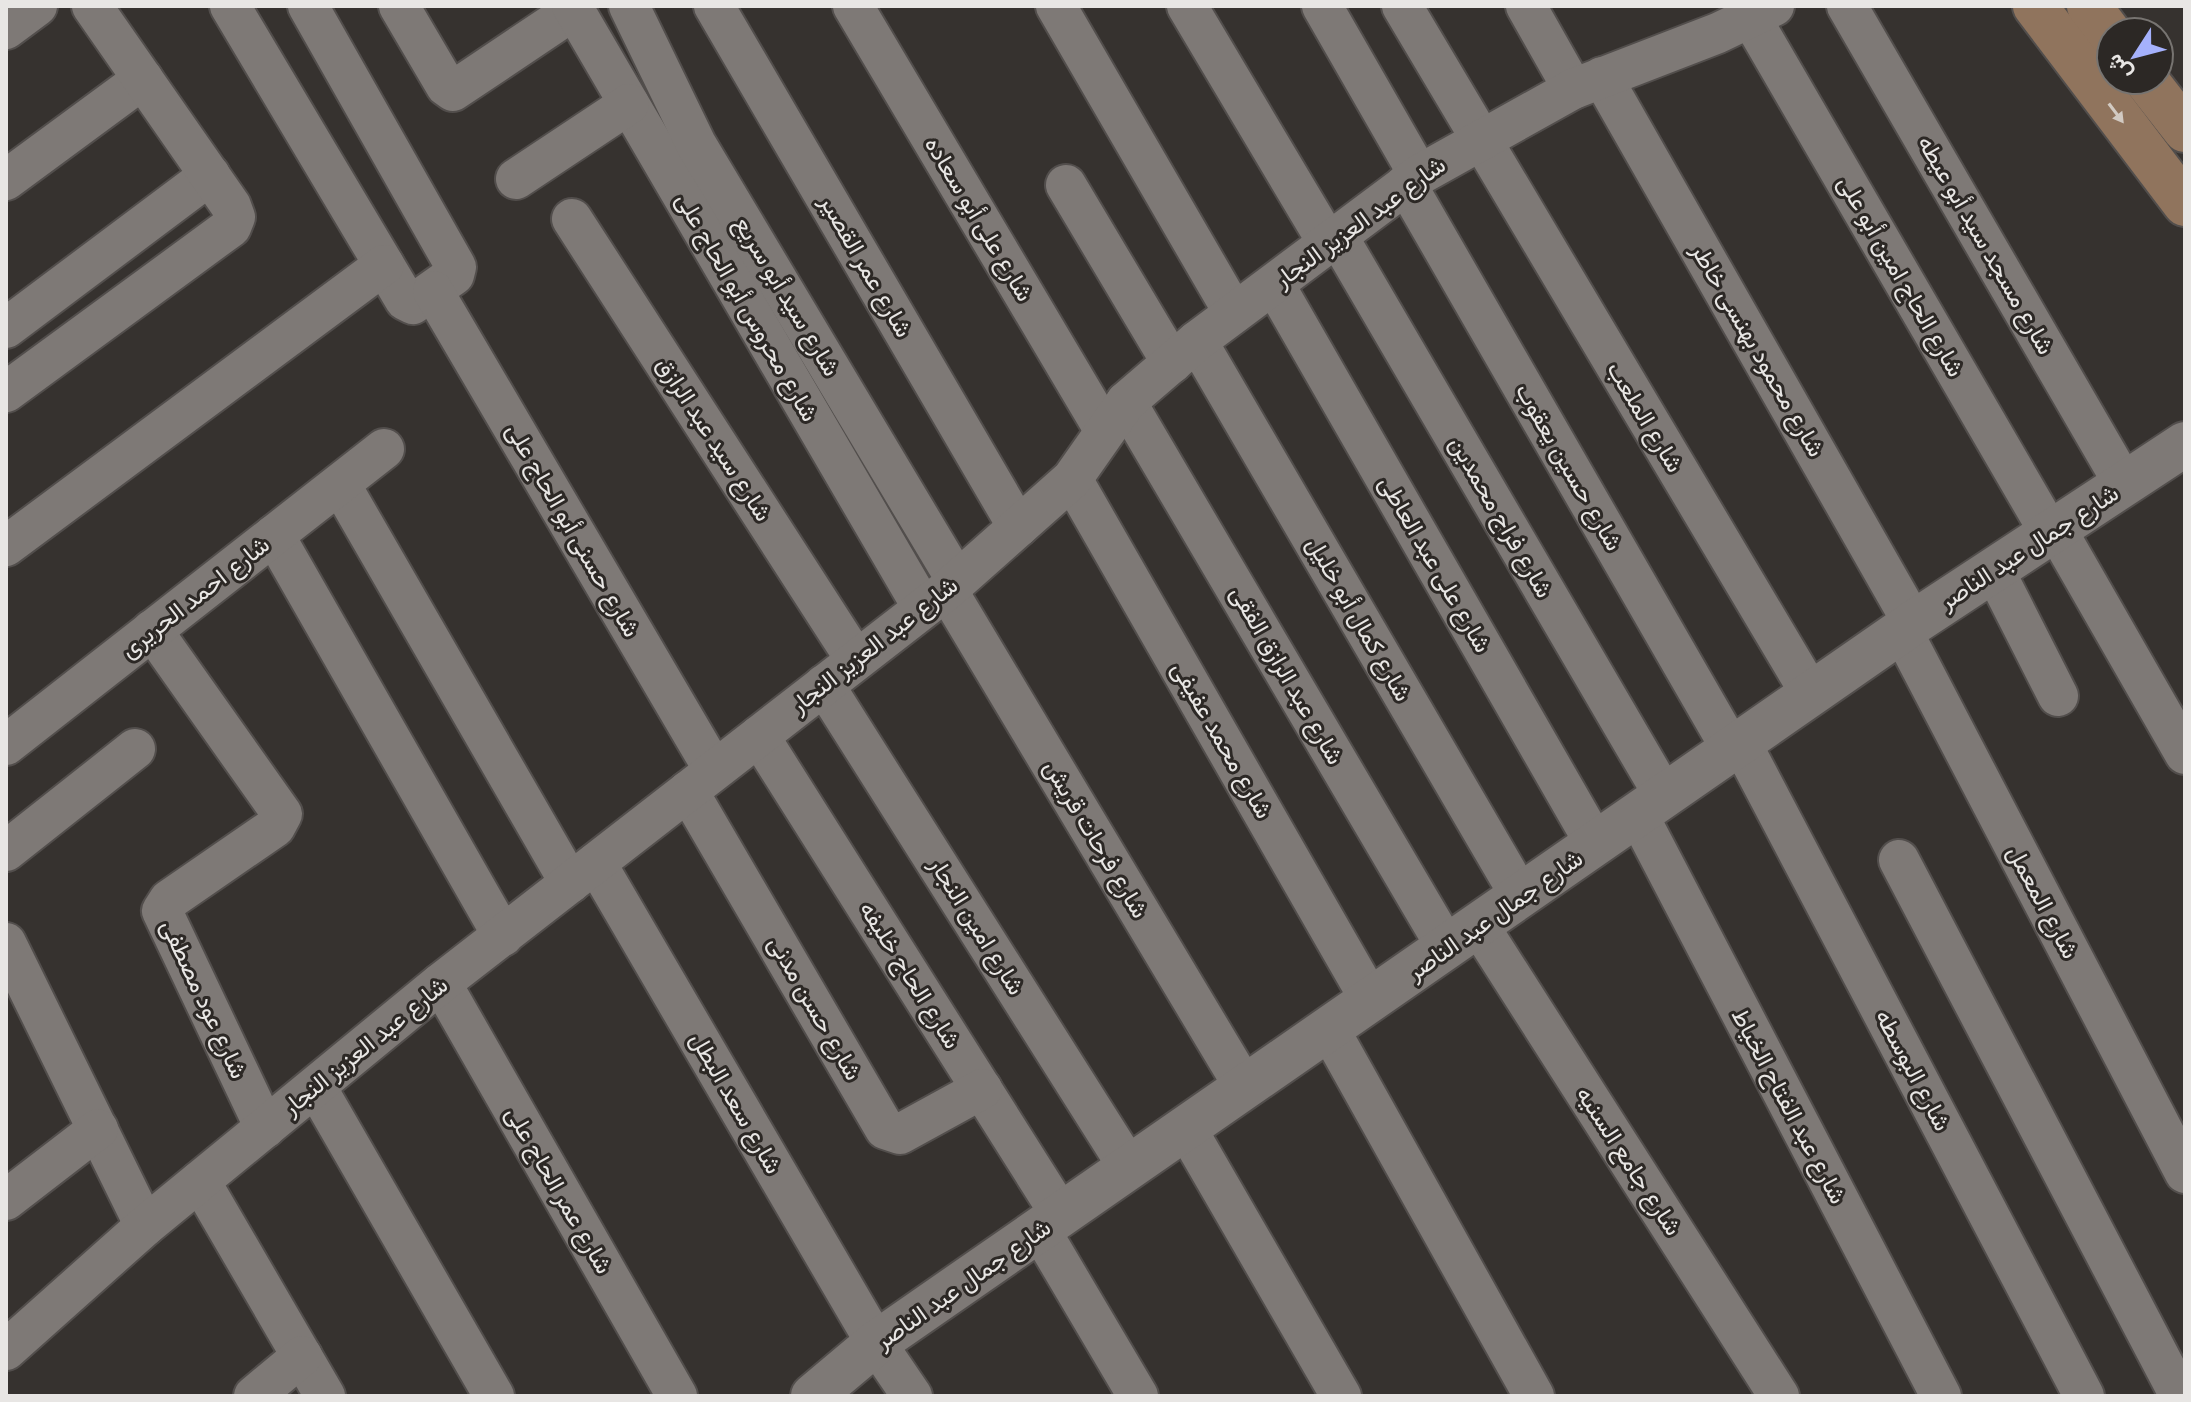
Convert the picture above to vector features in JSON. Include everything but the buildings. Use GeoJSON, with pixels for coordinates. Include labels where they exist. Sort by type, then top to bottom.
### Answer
{"type":"FeatureCollection","features":[{"type":"Feature","properties":{"kind":"main road"},"geometry":{"type":"LineString","coordinates":[[2035,6],[2185,204]]}},
{"type":"Feature","properties":{"kind":"main road"},"geometry":{"type":"LineString","coordinates":[[2158,96],[2185,130]]}},
{"type":"Feature","properties":{"kind":"street"},"geometry":{"type":"LineString","coordinates":[[6,29],[37,6]]}},
{"type":"Feature","properties":{"kind":"street"},"geometry":{"type":"LineString","coordinates":[[6,392],[231,227],[235,217],[210,175],[92,6]]}},
{"type":"Feature","properties":{"kind":"street"},"geometry":{"type":"LineString","coordinates":[[230,6],[410,304],[454,275],[456,267],[308,6]]}},
{"type":"Feature","properties":{"kind":"street"},"geometry":{"type":"LineString","coordinates":[[399,6],[446,86],[453,91],[573,8]]}},
{"type":"Feature","properties":{"kind":"street","name":"شارع سيد أبو سريع"},"geometry":{"type":"LineString","coordinates":[[629,6],[696,144],[942,593]]}},
{"type":"Feature","properties":{"kind":"street","name":"شارع عمر القصير"},"geometry":{"type":"LineString","coordinates":[[714,6],[1018,527]]}},
{"type":"Feature","properties":{"kind":"street","name":"شارع على أبو سعاده"},"geometry":{"type":"LineString","coordinates":[[853,6],[1116,417]]}},
{"type":"Feature","properties":{"kind":"street"},"geometry":{"type":"LineString","coordinates":[[1056,6],[1234,313]]}},
{"type":"Feature","properties":{"kind":"street","name":"شارع فراج محمدين"},"geometry":{"type":"LineString","coordinates":[[1187,6],[1333,240],[1651,806]]}},
{"type":"Feature","properties":{"kind":"street","name":"شارع حسين يعقوب"},"geometry":{"type":"LineString","coordinates":[[1322,6],[1412,180],[1737,746]]}},
{"type":"Feature","properties":{"kind":"street","name":"شارع الملعب"},"geometry":{"type":"LineString","coordinates":[[1402,6],[1811,694]]}},
{"type":"Feature","properties":{"kind":"street","name":"شارع محمود بهنسى خاطر"},"geometry":{"type":"LineString","coordinates":[[1526,6],[1588,83],[1908,627]]}},
{"type":"Feature","properties":{"kind":"street","name":"شارع مسجد سيد أبو عيطه"},"geometry":{"type":"LineString","coordinates":[[1847,6],[2124,484]]}},
{"type":"Feature","properties":{"kind":"street","name":"شارع محروس أبو الحاج على"},"geometry":{"type":"LineString","coordinates":[[573,8],[629,104],[942,593]]}},
{"type":"Feature","properties":{"kind":"street","name":"شارع عبد العزيز النجار"},"geometry":{"type":"LineString","coordinates":[[6,1350],[145,1226],[441,983],[942,593],[1072,479],[1116,417],[1184,352],[1234,313],[1412,180],[1479,140],[1588,83],[1737,16]]}},
{"type":"Feature","properties":{"kind":"street","name":"شارع الحاج امين أبو على"},"geometry":{"type":"LineString","coordinates":[[1737,16],[2053,531],[2185,754]]}},
{"type":"Feature","properties":{"kind":"street"},"geometry":{"type":"LineString","coordinates":[[6,180],[143,79]]}},
{"type":"Feature","properties":{"kind":"street"},"geometry":{"type":"LineString","coordinates":[[516,179],[629,104]]}},
{"type":"Feature","properties":{"kind":"street"},"geometry":{"type":"LineString","coordinates":[[6,328],[210,175]]}},
{"type":"Feature","properties":{"kind":"street","name":"شارع كمال أبو خليل"},"geometry":{"type":"LineString","coordinates":[[1066,185],[1184,352],[1521,897]]}},
{"type":"Feature","properties":{"kind":"street","name":"شارع سيد عبد الرازق"},"geometry":{"type":"LineString","coordinates":[[572,219],[856,660]]}},
{"type":"Feature","properties":{"kind":"street"},"geometry":{"type":"LineString","coordinates":[[6,546],[384,265]]}},
{"type":"Feature","properties":{"kind":"street","name":"شارع على عبد العاطى"},"geometry":{"type":"LineString","coordinates":[[1274,284],[1596,845]]}},
{"type":"Feature","properties":{"kind":"street","name":"شارع حسنى أبو الحاج على"},"geometry":{"type":"LineString","coordinates":[[433,291],[701,780]]}},
{"type":"Feature","properties":{"kind":"street","name":"شارع عبد الرازق الفقى"},"geometry":{"type":"LineString","coordinates":[[1116,417],[1463,937]]}},
{"type":"Feature","properties":{"kind":"street","name":"شارع جمال عبد الناصر"},"geometry":{"type":"LineString","coordinates":[[813,1396],[876,1343],[1811,694],[2185,444]]}},
{"type":"Feature","properties":{"kind":"street","name":"شارع احمد الحريرى"},"geometry":{"type":"LineString","coordinates":[[6,745],[384,449]]}},
{"type":"Feature","properties":{"kind":"street","name":"شارع محمد عفيفى"},"geometry":{"type":"LineString","coordinates":[[1072,479],[1371,1001]]}},
{"type":"Feature","properties":{"kind":"street","name":"شارع سعد البطل"},"geometry":{"type":"LineString","coordinates":[[340,484],[912,1396]]}},
{"type":"Feature","properties":{"kind":"street"},"geometry":{"type":"LineString","coordinates":[[274,535],[503,936]]}},
{"type":"Feature","properties":{"kind":"street"},"geometry":{"type":"LineString","coordinates":[[1994,570],[2058,696]]}},
{"type":"Feature","properties":{"kind":"street","name":"شارع فرحات قريش"},"geometry":{"type":"LineString","coordinates":[[942,593],[1245,1088]]}},
{"type":"Feature","properties":{"kind":"street","name":"شارع المعمل"},"geometry":{"type":"LineString","coordinates":[[1908,627],[2185,1173]]}},
{"type":"Feature","properties":{"kind":"street","name":"شارع عود مصطفى"},"geometry":{"type":"LineString","coordinates":[[152,630],[282,814],[275,827],[169,900],[162,911],[265,1128]]}},
{"type":"Feature","properties":{"kind":"street","name":"شارع امين النجار"},"geometry":{"type":"LineString","coordinates":[[824,685],[1129,1168]]}},
{"type":"Feature","properties":{"kind":"street","name":"شارع الحاج خليفه"},"geometry":{"type":"LineString","coordinates":[[759,736],[982,1089],[1138,1396]]}},
{"type":"Feature","properties":{"kind":"street","name":"شارع البوسطه"},"geometry":{"type":"LineString","coordinates":[[1737,746],[2084,1396]]}},
{"type":"Feature","properties":{"kind":"street"},"geometry":{"type":"LineString","coordinates":[[6,851],[135,749]]}},
{"type":"Feature","properties":{"kind":"street","name":"شارع حسن مدنى"},"geometry":{"type":"LineString","coordinates":[[701,780],[885,1129],[900,1134],[982,1089]]}},
{"type":"Feature","properties":{"kind":"street","name":"شارع عبد الفتاح الخياط"},"geometry":{"type":"LineString","coordinates":[[1651,806],[1941,1396]]}},
{"type":"Feature","properties":{"kind":"street"},"geometry":{"type":"LineString","coordinates":[[1899,860],[2172,1350],[2180,1396]]}},
{"type":"Feature","properties":{"kind":"street","name":"شارع جامع السنيه"},"geometry":{"type":"LineString","coordinates":[[1463,937],[1779,1396]]}},
{"type":"Feature","properties":{"kind":"street"},"geometry":{"type":"LineString","coordinates":[[6,943],[145,1226]]}},
{"type":"Feature","properties":{"kind":"street","name":"شارع عمر الحاج على"},"geometry":{"type":"LineString","coordinates":[[441,983],[677,1396]]}},
{"type":"Feature","properties":{"kind":"street"},"geometry":{"type":"LineString","coordinates":[[1329,1029],[1534,1396]]}},
{"type":"Feature","properties":{"kind":"street"},"geometry":{"type":"LineString","coordinates":[[316,1087],[494,1396]]}},
{"type":"Feature","properties":{"kind":"street"},"geometry":{"type":"LineString","coordinates":[[1186,1128],[1341,1396]]}},
{"type":"Feature","properties":{"kind":"street"},"geometry":{"type":"LineString","coordinates":[[6,1200],[98,1129]]}},
{"type":"Feature","properties":{"kind":"street"},"geometry":{"type":"LineString","coordinates":[[200,1181],[325,1396]]}},
{"type":"Feature","properties":{"kind":"street"},"geometry":{"type":"LineString","coordinates":[[254,1396],[302,1356]]}}]}
